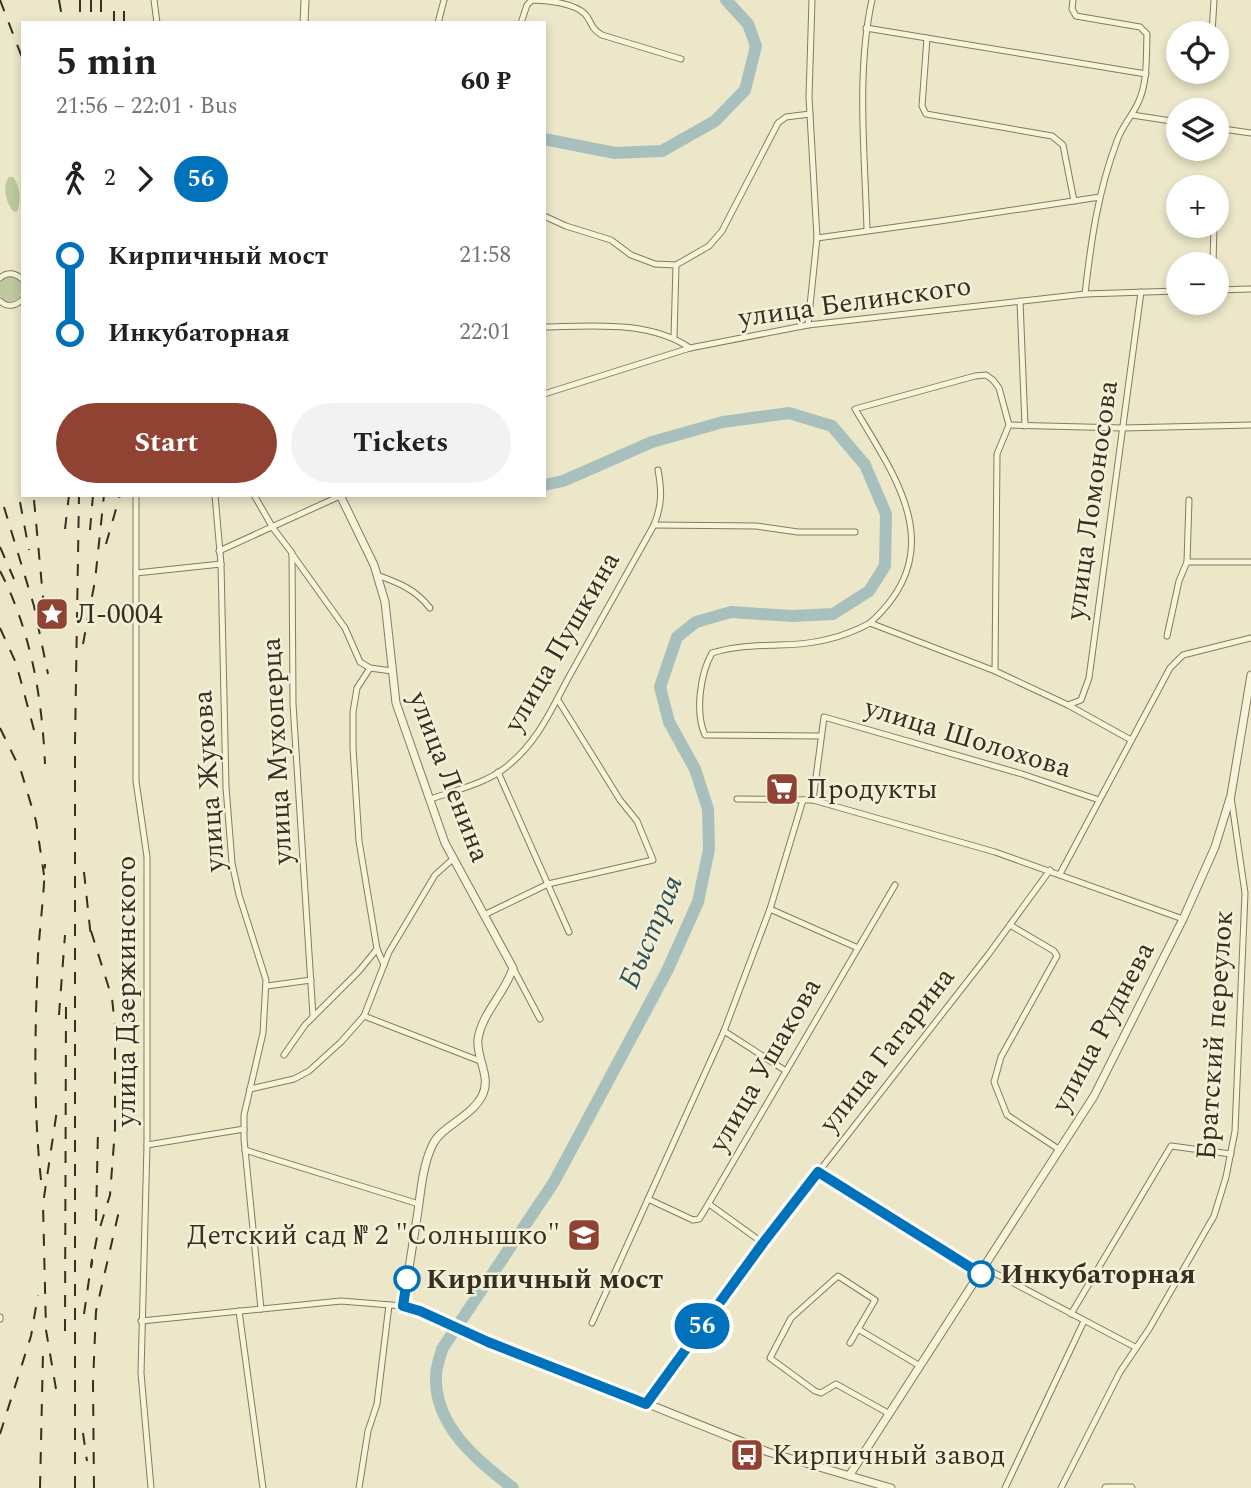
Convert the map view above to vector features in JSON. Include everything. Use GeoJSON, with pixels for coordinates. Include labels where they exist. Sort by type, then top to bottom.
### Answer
{"type":"FeatureCollection","features":[{"type":"Feature","properties":{"kind":"street"},"geometry":{"type":"LineString","coordinates":[[155,0],[157,21]]}},
{"type":"Feature","properties":{"kind":"street"},"geometry":{"type":"LineString","coordinates":[[304,0],[304,21]]}},
{"type":"Feature","properties":{"kind":"street"},"geometry":{"type":"LineString","coordinates":[[439,21],[444,0]]}},
{"type":"Feature","properties":{"kind":"street"},"geometry":{"type":"LineString","coordinates":[[522,21],[527,5],[532,0],[579,9],[588,17],[592,29],[602,35],[681,59]]}},
{"type":"Feature","properties":{"kind":"street"},"geometry":{"type":"LineString","coordinates":[[808,324],[817,237],[810,114],[812,0]]}},
{"type":"Feature","properties":{"kind":"street"},"geometry":{"type":"LineString","coordinates":[[867,230],[863,124],[866,28],[872,0]]}},
{"type":"Feature","properties":{"kind":"street"},"geometry":{"type":"LineString","coordinates":[[1073,0],[1072,9],[1076,16],[1140,27],[1147,34],[1146,74],[1140,99],[1118,137],[1093,223],[1085,294]]}},
{"type":"Feature","properties":{"kind":"street"},"geometry":{"type":"LineString","coordinates":[[1213,21],[1214,0]]}},
{"type":"Feature","properties":{"kind":"street"},"geometry":{"type":"LineString","coordinates":[[866,28],[1146,74]]}},
{"type":"Feature","properties":{"kind":"street"},"geometry":{"type":"LineString","coordinates":[[927,38],[922,106],[926,114],[1052,136],[1063,145],[1074,201]]}},
{"type":"Feature","properties":{"kind":"street"},"geometry":{"type":"LineString","coordinates":[[546,217],[611,240],[631,255],[655,264],[676,265],[709,246],[722,231],[778,123],[786,117],[810,114]]}},
{"type":"Feature","properties":{"kind":"street"},"geometry":{"type":"LineString","coordinates":[[1132,115],[1166,120]]}},
{"type":"Feature","properties":{"kind":"street"},"geometry":{"type":"LineString","coordinates":[[1229,130],[1251,133]]}},
{"type":"Feature","properties":{"kind":"street"},"geometry":{"type":"LineString","coordinates":[[817,237],[1100,197]]}},
{"type":"Feature","properties":{"kind":"street"},"geometry":{"type":"LineString","coordinates":[[674,337],[676,265]]}},
{"type":"Feature","properties":{"kind":"street"},"geometry":{"type":"LineString","coordinates":[[0,278],[10,273],[21,278]]}},
{"type":"Feature","properties":{"kind":"street"},"geometry":{"type":"LineString","coordinates":[[1229,290],[1251,289]]}},
{"type":"Feature","properties":{"kind":"street","name":"улица Белинского"},"geometry":{"type":"LineString","coordinates":[[546,393],[690,348],[808,324],[1085,294],[1166,291]]}},
{"type":"Feature","properties":{"kind":"street","name":"улица Ломоносова"},"geometry":{"type":"LineString","coordinates":[[1068,705],[1081,699],[1089,678],[1141,292]]}},
{"type":"Feature","properties":{"kind":"street"},"geometry":{"type":"LineString","coordinates":[[0,301],[10,306],[21,301]]}},
{"type":"Feature","properties":{"kind":"street"},"geometry":{"type":"LineString","coordinates":[[1020,301],[1025,426]]}},
{"type":"Feature","properties":{"kind":"street"},"geometry":{"type":"LineString","coordinates":[[546,327],[641,329],[674,337],[690,348]]}},
{"type":"Feature","properties":{"kind":"street"},"geometry":{"type":"LineString","coordinates":[[995,671],[997,454],[1009,425],[999,388],[986,375],[975,376],[855,410],[890,467],[905,500],[912,540],[910,561],[903,580],[888,607],[870,623],[995,671],[1068,705],[1131,740]]}},
{"type":"Feature","properties":{"kind":"street"},"geometry":{"type":"LineString","coordinates":[[1009,425],[1123,428],[1251,425]]}},
{"type":"Feature","properties":{"kind":"street","name":"улица Пушкина"},"geometry":{"type":"LineString","coordinates":[[431,799],[488,779],[527,747],[558,701],[654,525],[661,508],[663,493],[659,470]]}},
{"type":"Feature","properties":{"kind":"street","name":"улица Дзержинского"},"geometry":{"type":"LineString","coordinates":[[136,497],[136,781],[147,857],[147,1145],[141,1373],[150,1488]]}},
{"type":"Feature","properties":{"kind":"street","name":"улица Жукова"},"geometry":{"type":"LineString","coordinates":[[215,497],[221,564],[226,787],[232,863],[267,986],[263,1033],[244,1115],[261,1309]]}},
{"type":"Feature","properties":{"kind":"street"},"geometry":{"type":"LineString","coordinates":[[255,497],[273,528],[345,628],[360,662],[370,668],[392,671]]}},
{"type":"Feature","properties":{"kind":"street"},"geometry":{"type":"LineString","coordinates":[[219,551],[338,497]]}},
{"type":"Feature","properties":{"kind":"street","name":"улица Ленина"},"geometry":{"type":"LineString","coordinates":[[340,497],[377,575],[384,602],[396,704],[445,843],[540,1019]]}},
{"type":"Feature","properties":{"kind":"street"},"geometry":{"type":"LineString","coordinates":[[1167,635],[1179,581],[1187,562],[1189,500]]}},
{"type":"Feature","properties":{"kind":"street"},"geometry":{"type":"LineString","coordinates":[[654,525],[756,526],[798,532],[855,533]]}},
{"type":"Feature","properties":{"kind":"street","name":"улица Мухоперца"},"geometry":{"type":"LineString","coordinates":[[292,553],[293,704],[313,1016]]}},
{"type":"Feature","properties":{"kind":"street"},"geometry":{"type":"LineString","coordinates":[[1187,562],[1251,562]]}},
{"type":"Feature","properties":{"kind":"street"},"geometry":{"type":"LineString","coordinates":[[136,573],[221,564]]}},
{"type":"Feature","properties":{"kind":"street"},"geometry":{"type":"LineString","coordinates":[[377,575],[405,585],[419,594],[430,608]]}},
{"type":"Feature","properties":{"kind":"street","name":"улица Шолохова"},"geometry":{"type":"LineString","coordinates":[[870,623],[832,640],[781,646],[750,646],[712,653],[707,662],[702,688],[701,726],[705,735],[821,736],[824,717],[1022,774],[1099,800]]}},
{"type":"Feature","properties":{"kind":"street"},"geometry":{"type":"LineString","coordinates":[[1060,874],[1175,661],[1183,655],[1204,648],[1251,638]]}},
{"type":"Feature","properties":{"kind":"street"},"geometry":{"type":"LineString","coordinates":[[370,668],[357,688],[353,712],[353,748],[359,841],[377,949],[384,965]]}},
{"type":"Feature","properties":{"kind":"street","name":"улица Руднева"},"geometry":{"type":"LineString","coordinates":[[849,1476],[1094,1096],[1183,919],[1215,847],[1231,795],[1251,675]]}},
{"type":"Feature","properties":{"kind":"street"},"geometry":{"type":"LineString","coordinates":[[484,915],[548,884],[653,860],[637,821],[620,800],[558,701]]}},
{"type":"Feature","properties":{"kind":"street"},"geometry":{"type":"LineString","coordinates":[[813,800],[821,736]]}},
{"type":"Feature","properties":{"kind":"street"},"geometry":{"type":"LineString","coordinates":[[498,772],[569,932]]}},
{"type":"Feature","properties":{"kind":"street","name":"Братский переулок"},"geometry":{"type":"LineString","coordinates":[[1061,1488],[1119,1372],[1149,1329],[1214,1216],[1231,1154],[1235,1131],[1245,893],[1231,795]]}},
{"type":"Feature","properties":{"kind":"street"},"geometry":{"type":"LineString","coordinates":[[737,799],[813,800],[995,852],[1183,919]]}},
{"type":"Feature","properties":{"kind":"street"},"geometry":{"type":"LineString","coordinates":[[592,1323],[724,1031],[770,909],[803,800]]}},
{"type":"Feature","properties":{"kind":"street"},"geometry":{"type":"LineString","coordinates":[[250,1089],[293,1079],[309,1071],[341,1042],[364,1016],[388,952],[435,875],[454,858]]}},
{"type":"Feature","properties":{"kind":"street"},"geometry":{"type":"LineString","coordinates":[[1241,858],[1251,859]]}},
{"type":"Feature","properties":{"kind":"street","name":"улица Гагарина"},"geometry":{"type":"LineString","coordinates":[[646,1404],[763,1243],[1050,870]]}},
{"type":"Feature","properties":{"kind":"street","name":"улица Ушакова"},"geometry":{"type":"LineString","coordinates":[[709,1204],[895,885]]}},
{"type":"Feature","properties":{"kind":"street"},"geometry":{"type":"LineString","coordinates":[[770,909],[858,948]]}},
{"type":"Feature","properties":{"kind":"street"},"geometry":{"type":"LineString","coordinates":[[1010,925],[1054,951],[1057,956],[1000,1057],[994,1082],[1007,1115],[1060,1150]]}},
{"type":"Feature","properties":{"kind":"street"},"geometry":{"type":"LineString","coordinates":[[284,1055],[313,1016],[359,971],[377,949]]}},
{"type":"Feature","properties":{"kind":"street"},"geometry":{"type":"LineString","coordinates":[[403,1306],[424,1173],[434,1141],[469,1113],[483,1095],[486,1077],[480,1061],[478,1039],[488,1012],[506,985],[513,968]]}},
{"type":"Feature","properties":{"kind":"street"},"geometry":{"type":"LineString","coordinates":[[267,986],[311,980]]}},
{"type":"Feature","properties":{"kind":"street"},"geometry":{"type":"LineString","coordinates":[[364,1016],[480,1061]]}},
{"type":"Feature","properties":{"kind":"street"},"geometry":{"type":"LineString","coordinates":[[724,1031],[786,1071]]}},
{"type":"Feature","properties":{"kind":"street"},"geometry":{"type":"LineString","coordinates":[[147,1145],[244,1129]]}},
{"type":"Feature","properties":{"kind":"street"},"geometry":{"type":"LineString","coordinates":[[1071,1314],[1171,1146],[1231,1154]]}},
{"type":"Feature","properties":{"kind":"street"},"geometry":{"type":"LineString","coordinates":[[246,1150],[419,1204]]}},
{"type":"Feature","properties":{"kind":"street"},"geometry":{"type":"LineString","coordinates":[[818,1172],[983,1271],[1135,1347]]}},
{"type":"Feature","properties":{"kind":"street"},"geometry":{"type":"LineString","coordinates":[[648,1199],[693,1220],[699,1219],[709,1204],[763,1243]]}},
{"type":"Feature","properties":{"kind":"street"},"geometry":{"type":"LineString","coordinates":[[850,1343],[874,1300],[838,1276],[791,1318],[770,1358],[815,1391],[821,1393],[836,1384],[888,1413]]}},
{"type":"Feature","properties":{"kind":"street"},"geometry":{"type":"LineString","coordinates":[[141,1321],[341,1301],[403,1306],[768,1452],[891,1488]]}},
{"type":"Feature","properties":{"kind":"street"},"geometry":{"type":"LineString","coordinates":[[359,1488],[368,1431],[377,1404],[389,1305]]}},
{"type":"Feature","properties":{"kind":"street"},"geometry":{"type":"LineString","coordinates":[[239,1311],[263,1488]]}},
{"type":"Feature","properties":{"kind":"street"},"geometry":{"type":"LineString","coordinates":[[1005,1488],[1084,1321]]}},
{"type":"Feature","properties":{"kind":"street"},"geometry":{"type":"LineString","coordinates":[[858,1329],[920,1366]]}},
{"type":"Feature","properties":{"kind":"street"},"geometry":{"type":"LineString","coordinates":[[1106,1488],[1131,1488]]}},
{"type":"Feature","properties":{"kind":"green space"},"geometry":{"type":"Polygon","coordinates":[[[9,177],[13,177],[19,190],[17,212],[13,211],[7,199],[5,190],[9,177]]]}},
{"type":"Feature","properties":{"kind":"green space"},"geometry":{"type":"Polygon","coordinates":[[[5,278],[15,278],[21,284],[21,294],[15,300],[5,300],[-1,294],[-1,284],[5,278]]]}},
{"type":"Feature","properties":{"kind":"waterway","name":"Быстрая"},"geometry":{"type":"LineString","coordinates":[[546,139],[615,153],[662,151],[715,121],[745,90],[756,46],[748,24],[726,0]]}},
{"type":"Feature","properties":{"kind":"waterway","name":"Быстрая"},"geometry":{"type":"LineString","coordinates":[[513,1488],[472,1453],[450,1426],[437,1394],[437,1369],[442,1349],[554,1182],[667,971],[698,902],[709,849],[708,809],[695,769],[669,722],[660,687],[677,637],[696,622],[731,612],[792,616],[833,614],[869,591],[885,566],[886,514],[865,465],[832,426],[789,413],[723,422],[652,442],[563,481],[546,485]]}},
{"type":"Feature","properties":{"kind":"railway"},"geometry":{"type":"LineString","coordinates":[[0,0],[21,55]]}},
{"type":"Feature","properties":{"kind":"railway"},"geometry":{"type":"LineString","coordinates":[[59,0],[63,21]]}},
{"type":"Feature","properties":{"kind":"railway"},"geometry":{"type":"LineString","coordinates":[[80,0],[80,21]]}},
{"type":"Feature","properties":{"kind":"railway"},"geometry":{"type":"LineString","coordinates":[[91,0],[91,21]]}},
{"type":"Feature","properties":{"kind":"railway"},"geometry":{"type":"LineString","coordinates":[[101,0],[101,21]]}},
{"type":"Feature","properties":{"kind":"railway"},"geometry":{"type":"LineString","coordinates":[[114,0],[114,21]]}},
{"type":"Feature","properties":{"kind":"railway"},"geometry":{"type":"LineString","coordinates":[[124,0],[124,21]]}},
{"type":"Feature","properties":{"kind":"railway"},"geometry":{"type":"LineString","coordinates":[[65,529],[69,497]]}},
{"type":"Feature","properties":{"kind":"railway"},"geometry":{"type":"LineString","coordinates":[[75,1488],[75,742],[79,497]]}},
{"type":"Feature","properties":{"kind":"railway"},"geometry":{"type":"LineString","coordinates":[[90,530],[93,497]]}},
{"type":"Feature","properties":{"kind":"railway"},"geometry":{"type":"LineString","coordinates":[[83,644],[95,581],[104,497]]}},
{"type":"Feature","properties":{"kind":"railway"},"geometry":{"type":"LineString","coordinates":[[106,544],[119,497]]}},
{"type":"Feature","properties":{"kind":"railway"},"geometry":{"type":"LineString","coordinates":[[34,500],[45,619]]}},
{"type":"Feature","properties":{"kind":"railway"},"geometry":{"type":"LineString","coordinates":[[20,502],[29,550]]}},
{"type":"Feature","properties":{"kind":"railway"},"geometry":{"type":"LineString","coordinates":[[4,507],[34,606],[48,674]]}},
{"type":"Feature","properties":{"kind":"railway"},"geometry":{"type":"LineString","coordinates":[[0,547],[14,579]]}},
{"type":"Feature","properties":{"kind":"railway"},"geometry":{"type":"LineString","coordinates":[[0,571],[20,617],[33,665],[45,764]]}},
{"type":"Feature","properties":{"kind":"railway"},"geometry":{"type":"LineString","coordinates":[[0,628],[16,663],[37,741]]}},
{"type":"Feature","properties":{"kind":"railway"},"geometry":{"type":"LineString","coordinates":[[0,728],[21,771],[36,821],[44,875]]}},
{"type":"Feature","properties":{"kind":"railway"},"geometry":{"type":"LineString","coordinates":[[41,1180],[36,1040],[38,955],[45,864]]}},
{"type":"Feature","properties":{"kind":"railway"},"geometry":{"type":"LineString","coordinates":[[84,872],[91,938]]}},
{"type":"Feature","properties":{"kind":"railway"},"geometry":{"type":"LineString","coordinates":[[91,931],[112,998],[115,1026],[115,1129],[110,1195],[91,1268]]}},
{"type":"Feature","properties":{"kind":"railway"},"geometry":{"type":"LineString","coordinates":[[59,1015],[65,935]]}},
{"type":"Feature","properties":{"kind":"railway"},"geometry":{"type":"LineString","coordinates":[[65,1331],[66,1005]]}},
{"type":"Feature","properties":{"kind":"railway"},"geometry":{"type":"LineString","coordinates":[[56,1389],[46,1330],[43,1204],[57,1110]]}},
{"type":"Feature","properties":{"kind":"railway"},"geometry":{"type":"LineString","coordinates":[[96,1221],[98,1130]]}},
{"type":"Feature","properties":{"kind":"railway"},"geometry":{"type":"LineString","coordinates":[[94,1488],[93,1383],[96,1311],[119,1211]]}},
{"type":"Feature","properties":{"kind":"railway"},"geometry":{"type":"LineString","coordinates":[[84,1314],[92,1259]]}},
{"type":"Feature","properties":{"kind":"railway"},"geometry":{"type":"LineString","coordinates":[[0,1434],[31,1336],[38,1295]]}},
{"type":"Feature","properties":{"kind":"railway"},"geometry":{"type":"LineString","coordinates":[[40,1488],[43,1352]]}},
{"type":"Feature","properties":{"kind":"railway"},"geometry":{"type":"LineString","coordinates":[[83,1433],[87,1461]]}},
{"type":"Feature","properties":{"kind":"bus line","name":"56"},"geometry":{"type":"LineString","coordinates":[[407,1279],[403,1306],[646,1404],[818,1172],[981,1274]]}},
{"type":"Feature","properties":{"kind":"place","name":"Л-0004"},"geometry":{"type":"Point","coordinates":[52,614]}},
{"type":"Feature","properties":{"kind":"place","name":"Продукты"},"geometry":{"type":"Point","coordinates":[782,789]}},
{"type":"Feature","properties":{"kind":"place","name":"Детский сад № 2 \"Солнышко\""},"geometry":{"type":"Point","coordinates":[584,1235]}},
{"type":"Feature","properties":{"kind":"place","name":"Инкубаторная"},"geometry":{"type":"Point","coordinates":[981,1274]}},
{"type":"Feature","properties":{"kind":"place","name":"Кирпичный мост"},"geometry":{"type":"Point","coordinates":[407,1279]}},
{"type":"Feature","properties":{"kind":"place","name":"Кирпичный завод"},"geometry":{"type":"Point","coordinates":[747,1455]}}]}
